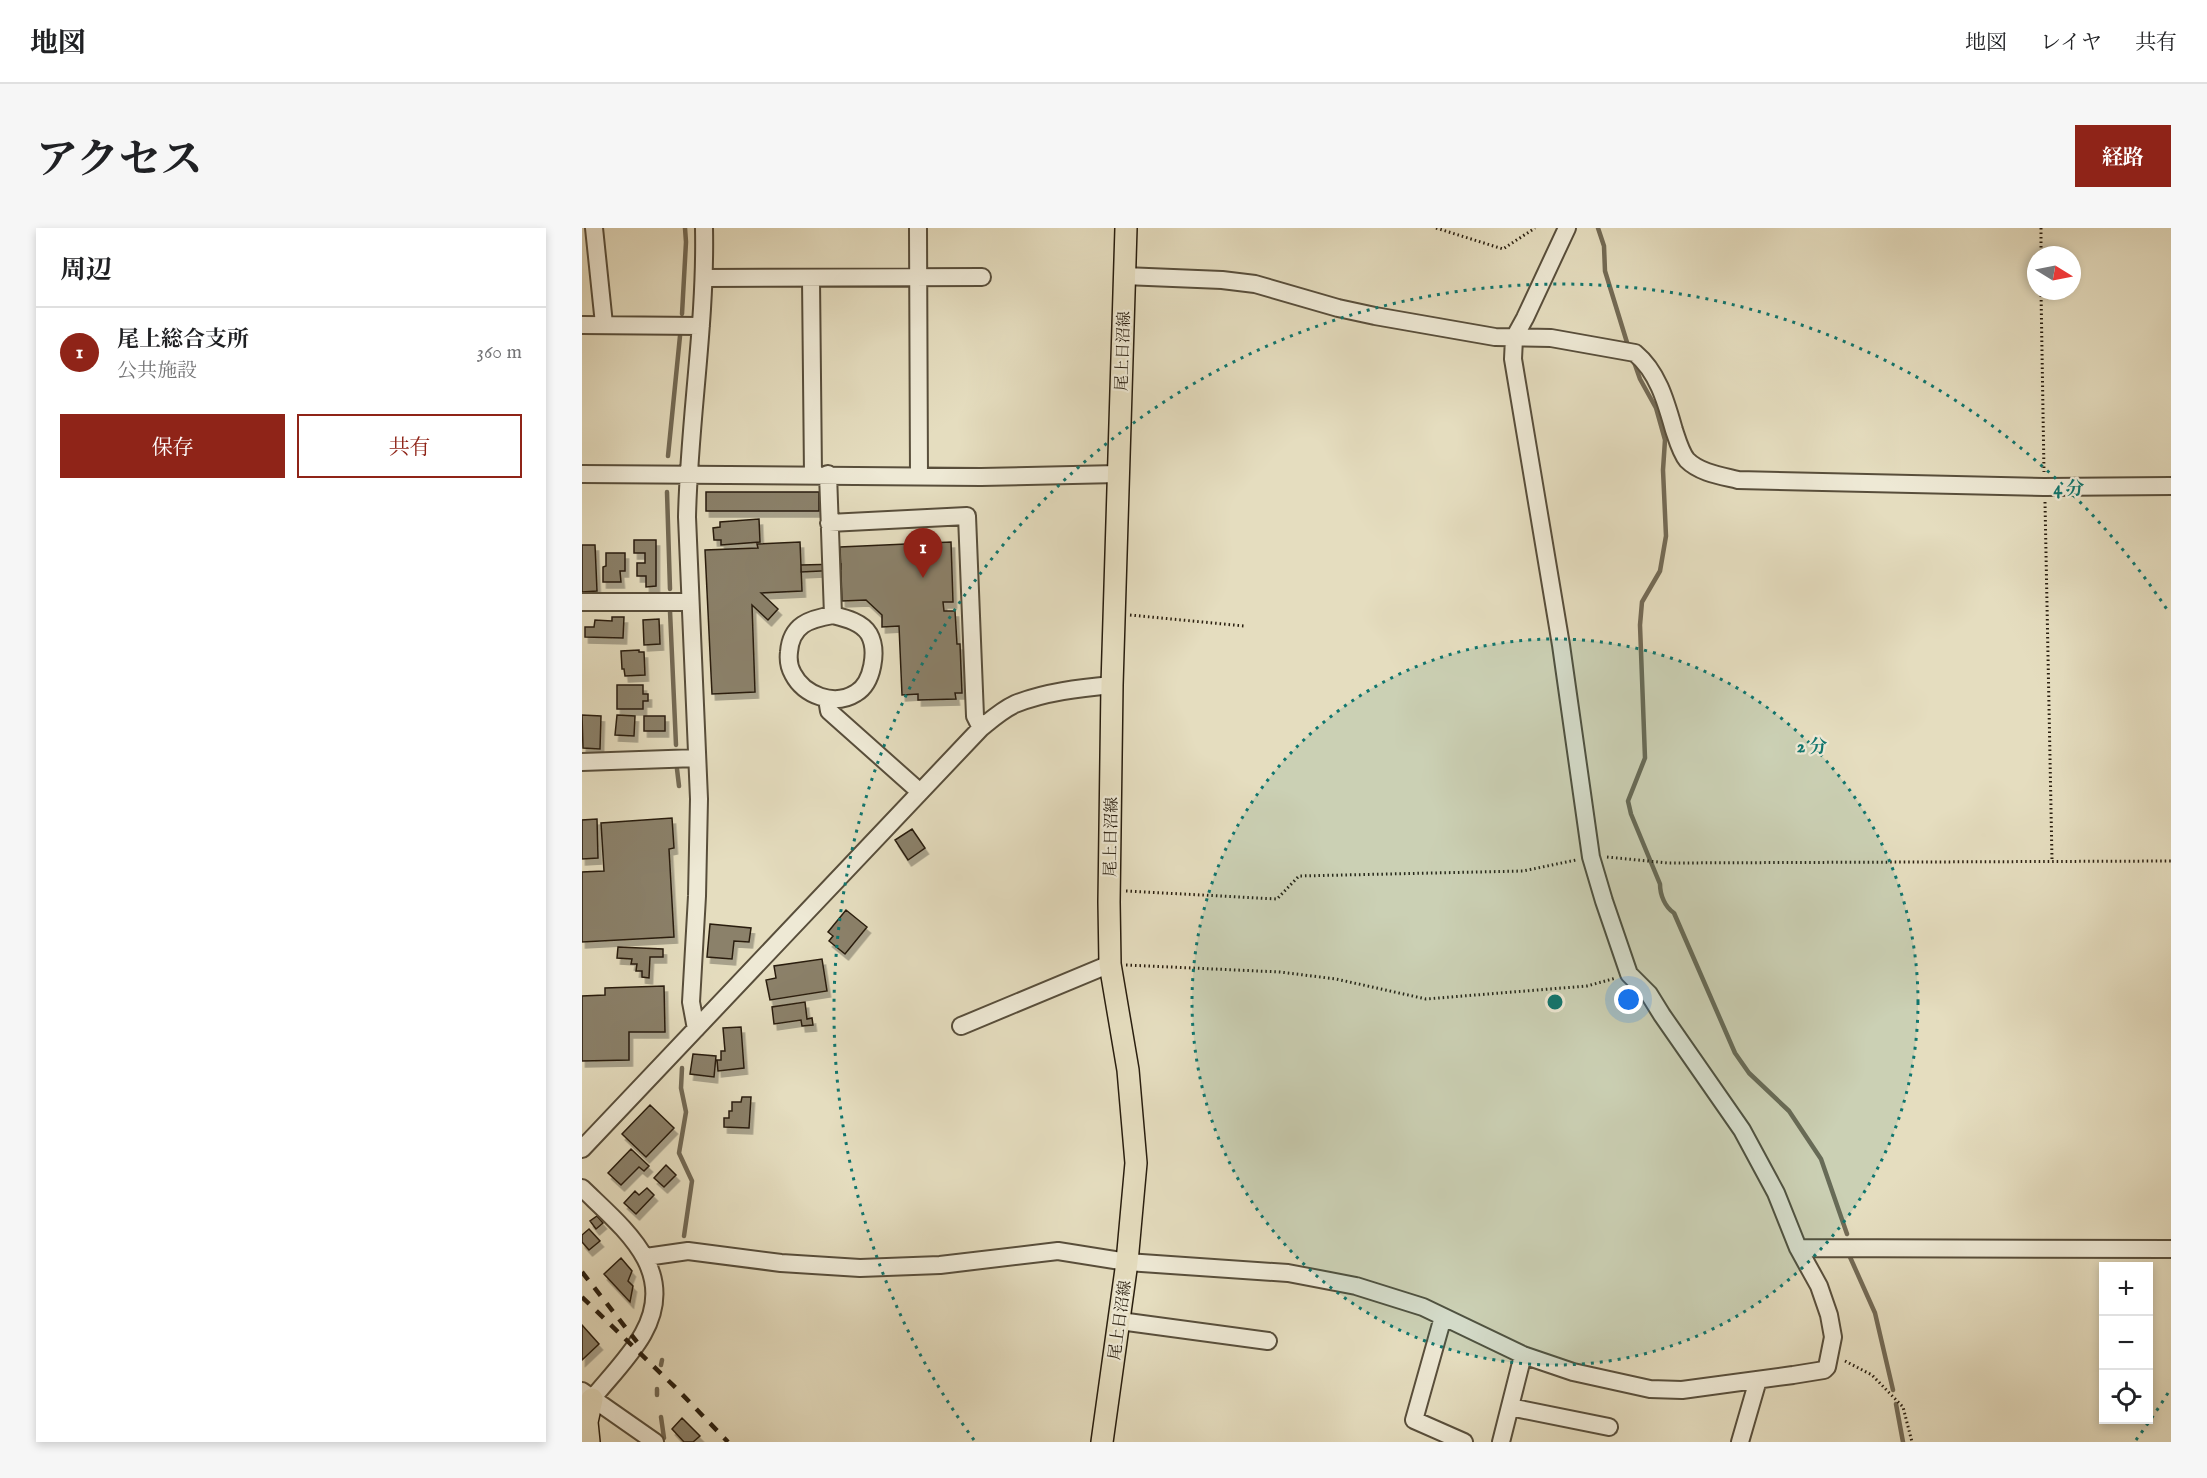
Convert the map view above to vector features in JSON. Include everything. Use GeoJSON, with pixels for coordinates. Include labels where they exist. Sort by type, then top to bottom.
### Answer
{"type":"FeatureCollection","features":[{"type":"Feature","properties":{"kind":"main road","name":"尾上日沼線"},"geometry":{"type":"LineString","coordinates":[[1102,1442],[1120,1321],[1136,1163],[1128,1070],[1110,964],[1109,891],[1112,685],[1126,228]]}},
{"type":"Feature","properties":{"kind":"main road"},"geometry":{"type":"LineString","coordinates":[[587,1395],[589,1442]]}},
{"type":"Feature","properties":{"kind":"street"},"geometry":{"type":"LineString","coordinates":[[594,228],[604,324]]}},
{"type":"Feature","properties":{"kind":"street"},"geometry":{"type":"LineString","coordinates":[[696,1029],[691,1002],[699,853],[699,799],[690,602],[688,474],[705,278],[704,228]]}},
{"type":"Feature","properties":{"kind":"street"},"geometry":{"type":"LineString","coordinates":[[918,228],[919,476]]}},
{"type":"Feature","properties":{"kind":"street"},"geometry":{"type":"LineString","coordinates":[[646,1257],[688,1251],[781,1263],[860,1268],[940,1265],[1058,1251],[1127,1262],[1288,1273],[1356,1286],[1423,1307],[1523,1355],[1573,1372],[1650,1389],[1682,1390],[1824,1370],[1827,1367],[1833,1337],[1829,1315],[1819,1286],[1798,1248],[1776,1193],[1742,1130],[1649,994],[1629,974],[1591,857],[1563,656],[1513,359],[1514,338],[1567,228]]}},
{"type":"Feature","properties":{"kind":"street"},"geometry":{"type":"LineString","coordinates":[[1124,276],[1222,280],[1255,284],[1338,308],[1375,316],[1495,337],[1551,338],[1635,353],[1644,361],[1656,379],[1677,440],[1687,460],[1709,473],[1738,480],[2044,487],[2171,486]]}},
{"type":"Feature","properties":{"kind":"street"},"geometry":{"type":"LineString","coordinates":[[705,278],[982,277]]}},
{"type":"Feature","properties":{"kind":"street"},"geometry":{"type":"LineString","coordinates":[[811,279],[820,475],[829,522],[833,615]]}},
{"type":"Feature","properties":{"kind":"street"},"geometry":{"type":"LineString","coordinates":[[582,325],[701,326]]}},
{"type":"Feature","properties":{"kind":"street"},"geometry":{"type":"LineString","coordinates":[[582,474],[919,476],[1118,474]]}},
{"type":"Feature","properties":{"kind":"street"},"geometry":{"type":"LineString","coordinates":[[829,522],[967,516],[975,716],[981,728]]}},
{"type":"Feature","properties":{"kind":"street"},"geometry":{"type":"LineString","coordinates":[[582,602],[690,602]]}},
{"type":"Feature","properties":{"kind":"street"},"geometry":{"type":"LineString","coordinates":[[833,615],[850,619],[868,632],[872,642],[873,665],[866,682],[856,693],[827,699],[801,687],[791,672],[788,660],[790,639],[798,629],[815,618],[833,615]]}},
{"type":"Feature","properties":{"kind":"street"},"geometry":{"type":"LineString","coordinates":[[582,1149],[981,728],[998,714],[1016,704],[1069,690],[1112,685]]}},
{"type":"Feature","properties":{"kind":"street"},"geometry":{"type":"LineString","coordinates":[[827,699],[829,711],[920,792]]}},
{"type":"Feature","properties":{"kind":"street"},"geometry":{"type":"LineString","coordinates":[[582,762],[697,758]]}},
{"type":"Feature","properties":{"kind":"street"},"geometry":{"type":"LineString","coordinates":[[961,1026],[1110,964]]}},
{"type":"Feature","properties":{"kind":"street"},"geometry":{"type":"LineString","coordinates":[[582,1188],[625,1230],[646,1257],[653,1277],[654,1298],[650,1318],[637,1342],[587,1395],[655,1442]]}},
{"type":"Feature","properties":{"kind":"street"},"geometry":{"type":"LineString","coordinates":[[1798,1248],[2171,1249]]}},
{"type":"Feature","properties":{"kind":"street"},"geometry":{"type":"LineString","coordinates":[[1443,1317],[1414,1420],[1464,1442]]}},
{"type":"Feature","properties":{"kind":"street"},"geometry":{"type":"LineString","coordinates":[[1120,1321],[1268,1341]]}},
{"type":"Feature","properties":{"kind":"street"},"geometry":{"type":"LineString","coordinates":[[1501,1442],[1523,1355]]}},
{"type":"Feature","properties":{"kind":"street"},"geometry":{"type":"LineString","coordinates":[[1740,1442],[1758,1380]]}},
{"type":"Feature","properties":{"kind":"street"},"geometry":{"type":"LineString","coordinates":[[1510,1407],[1609,1427]]}},
{"type":"Feature","properties":{"kind":"path"},"geometry":{"type":"LineString","coordinates":[[1436,228],[1503,249],[1535,228]]}},
{"type":"Feature","properties":{"kind":"path"},"geometry":{"type":"LineString","coordinates":[[2040,228],[2041,246]]}},
{"type":"Feature","properties":{"kind":"path"},"geometry":{"type":"LineString","coordinates":[[2041,300],[2052,860],[2171,861]]}},
{"type":"Feature","properties":{"kind":"path"},"geometry":{"type":"LineString","coordinates":[[1115,614],[1245,626]]}},
{"type":"Feature","properties":{"kind":"path"},"geometry":{"type":"LineString","coordinates":[[1110,964],[1280,972],[1336,979],[1426,999],[1587,986],[1629,974]]}},
{"type":"Feature","properties":{"kind":"path"},"geometry":{"type":"LineString","coordinates":[[1830,1353],[1872,1375],[1903,1407],[1912,1442]]}},
{"type":"Feature","properties":{"kind":"building"},"geometry":{"type":"Polygon","coordinates":[[[706,492],[819,492],[819,511],[706,511],[706,492]]]}},
{"type":"Feature","properties":{"kind":"building"},"geometry":{"type":"Polygon","coordinates":[[[759,519],[760,542],[721,545],[721,540],[714,540],[713,528],[720,527],[720,522],[759,519]]]}},
{"type":"Feature","properties":{"kind":"building"},"geometry":{"type":"Polygon","coordinates":[[[634,540],[656,540],[656,586],[646,587],[646,576],[637,576],[637,563],[645,563],[645,553],[634,553],[634,540]]]}},
{"type":"Feature","properties":{"kind":"building"},"geometry":{"type":"Polygon","coordinates":[[[800,542],[802,591],[761,593],[778,609],[768,620],[752,605],[755,692],[712,694],[705,550],[758,548],[757,544],[800,542]]]}},
{"type":"Feature","properties":{"kind":"building"},"geometry":{"type":"Polygon","coordinates":[[[951,542],[953,602],[943,602],[944,611],[955,611],[957,644],[960,644],[962,693],[955,693],[956,699],[918,700],[918,694],[902,695],[899,626],[882,627],[882,615],[866,600],[842,601],[840,547],[951,542]]]}},
{"type":"Feature","properties":{"kind":"building"},"geometry":{"type":"Polygon","coordinates":[[[582,545],[595,545],[597,591],[582,592],[582,545]]]}},
{"type":"Feature","properties":{"kind":"building"},"geometry":{"type":"Polygon","coordinates":[[[606,553],[625,553],[625,571],[620,571],[621,582],[603,582],[606,553]]]}},
{"type":"Feature","properties":{"kind":"building"},"geometry":{"type":"Polygon","coordinates":[[[841,564],[841,570],[801,572],[801,565],[841,564]]]}},
{"type":"Feature","properties":{"kind":"building"},"geometry":{"type":"Polygon","coordinates":[[[612,617],[624,617],[623,638],[585,637],[585,627],[594,627],[595,620],[612,621],[612,617]]]}},
{"type":"Feature","properties":{"kind":"building"},"geometry":{"type":"Polygon","coordinates":[[[659,619],[660,644],[644,645],[643,620],[659,619]]]}},
{"type":"Feature","properties":{"kind":"building"},"geometry":{"type":"Polygon","coordinates":[[[639,650],[639,652],[644,652],[645,675],[625,676],[624,669],[622,669],[621,651],[639,650]]]}},
{"type":"Feature","properties":{"kind":"building"},"geometry":{"type":"Polygon","coordinates":[[[617,685],[643,685],[643,694],[648,694],[648,701],[643,701],[643,709],[617,709],[617,685]]]}},
{"type":"Feature","properties":{"kind":"building"},"geometry":{"type":"Polygon","coordinates":[[[582,715],[601,716],[600,749],[583,748],[582,715]]]}},
{"type":"Feature","properties":{"kind":"building"},"geometry":{"type":"Polygon","coordinates":[[[617,715],[635,716],[634,736],[615,735],[617,715]]]}},
{"type":"Feature","properties":{"kind":"building"},"geometry":{"type":"Polygon","coordinates":[[[644,716],[665,716],[665,731],[644,731],[644,716]]]}},
{"type":"Feature","properties":{"kind":"building"},"geometry":{"type":"Polygon","coordinates":[[[672,818],[674,848],[669,849],[674,937],[582,942],[582,872],[604,871],[601,823],[672,818]]]}},
{"type":"Feature","properties":{"kind":"building"},"geometry":{"type":"Polygon","coordinates":[[[597,819],[598,858],[582,859],[582,820],[597,819]]]}},
{"type":"Feature","properties":{"kind":"building"},"geometry":{"type":"Polygon","coordinates":[[[912,829],[925,848],[908,860],[895,840],[912,829]]]}},
{"type":"Feature","properties":{"kind":"building"},"geometry":{"type":"Polygon","coordinates":[[[846,910],[867,927],[845,954],[829,941],[833,936],[828,932],[846,910]]]}},
{"type":"Feature","properties":{"kind":"building"},"geometry":{"type":"Polygon","coordinates":[[[710,924],[751,928],[749,942],[734,941],[732,959],[707,957],[710,924]]]}},
{"type":"Feature","properties":{"kind":"building"},"geometry":{"type":"Polygon","coordinates":[[[618,947],[663,949],[663,957],[650,957],[649,978],[642,977],[642,971],[636,971],[637,964],[631,964],[632,959],[617,958],[618,947]]]}},
{"type":"Feature","properties":{"kind":"building"},"geometry":{"type":"Polygon","coordinates":[[[822,959],[827,991],[770,1000],[766,980],[776,978],[774,966],[822,959]]]}},
{"type":"Feature","properties":{"kind":"building"},"geometry":{"type":"Polygon","coordinates":[[[664,986],[665,1032],[629,1032],[629,1060],[582,1061],[582,996],[605,995],[605,988],[664,986]]]}},
{"type":"Feature","properties":{"kind":"building"},"geometry":{"type":"Polygon","coordinates":[[[805,1002],[807,1019],[812,1018],[813,1025],[802,1026],[801,1020],[774,1024],[772,1007],[805,1002]]]}},
{"type":"Feature","properties":{"kind":"building"},"geometry":{"type":"Polygon","coordinates":[[[741,1027],[744,1068],[718,1071],[717,1060],[721,1060],[721,1051],[725,1051],[723,1028],[741,1027]]]}},
{"type":"Feature","properties":{"kind":"building"},"geometry":{"type":"Polygon","coordinates":[[[693,1054],[716,1056],[714,1077],[690,1074],[693,1054]]]}},
{"type":"Feature","properties":{"kind":"building"},"geometry":{"type":"Polygon","coordinates":[[[742,1097],[751,1097],[749,1128],[724,1127],[724,1118],[729,1118],[729,1111],[732,1111],[732,1102],[741,1102],[742,1097]]]}},
{"type":"Feature","properties":{"kind":"building"},"geometry":{"type":"Polygon","coordinates":[[[650,1105],[674,1128],[646,1157],[622,1134],[650,1105]]]}},
{"type":"Feature","properties":{"kind":"building"},"geometry":{"type":"Polygon","coordinates":[[[631,1149],[649,1166],[644,1171],[639,1167],[621,1185],[608,1173],[631,1149]]]}},
{"type":"Feature","properties":{"kind":"building"},"geometry":{"type":"Polygon","coordinates":[[[666,1165],[676,1175],[664,1187],[654,1178],[666,1165]]]}},
{"type":"Feature","properties":{"kind":"building"},"geometry":{"type":"Polygon","coordinates":[[[647,1188],[654,1195],[636,1214],[624,1203],[635,1191],[639,1195],[647,1188]]]}},
{"type":"Feature","properties":{"kind":"building"},"geometry":{"type":"Polygon","coordinates":[[[597,1216],[603,1223],[596,1229],[590,1221],[597,1216]]]}},
{"type":"Feature","properties":{"kind":"building"},"geometry":{"type":"Polygon","coordinates":[[[589,1229],[600,1241],[589,1250],[582,1242],[582,1235],[589,1229]]]}},
{"type":"Feature","properties":{"kind":"building"},"geometry":{"type":"Polygon","coordinates":[[[621,1258],[632,1271],[628,1281],[633,1286],[630,1302],[604,1274],[621,1258]]]}},
{"type":"Feature","properties":{"kind":"building"},"geometry":{"type":"Polygon","coordinates":[[[582,1325],[599,1344],[582,1360],[582,1325]]]}},
{"type":"Feature","properties":{"kind":"building"},"geometry":{"type":"Polygon","coordinates":[[[682,1418],[700,1436],[693,1442],[684,1442],[672,1429],[682,1418]]]}},
{"type":"Feature","properties":{"kind":"waterway"},"geometry":{"type":"LineString","coordinates":[[682,314],[685,228]]}},
{"type":"Feature","properties":{"kind":"waterway"},"geometry":{"type":"LineString","coordinates":[[1598,228],[1604,246],[1605,271],[1629,349]]}},
{"type":"Feature","properties":{"kind":"waterway"},"geometry":{"type":"LineString","coordinates":[[668,456],[680,336]]}},
{"type":"Feature","properties":{"kind":"waterway"},"geometry":{"type":"LineString","coordinates":[[1633,359],[1640,379],[1656,408],[1665,440],[1663,470],[1666,536],[1660,571],[1642,602],[1640,625],[1645,758],[1628,801],[1631,814],[1660,884],[1664,900],[1674,913],[1735,1053],[1749,1073],[1789,1111],[1821,1159],[1847,1234]]}},
{"type":"Feature","properties":{"kind":"waterway"},"geometry":{"type":"LineString","coordinates":[[667,492],[670,589]]}},
{"type":"Feature","properties":{"kind":"waterway"},"geometry":{"type":"LineString","coordinates":[[670,611],[676,745]]}},
{"type":"Feature","properties":{"kind":"waterway"},"geometry":{"type":"LineString","coordinates":[[677,769],[679,786]]}},
{"type":"Feature","properties":{"kind":"waterway"},"geometry":{"type":"LineString","coordinates":[[682,1068],[681,1088],[686,1112],[679,1153],[692,1181],[684,1236]]}},
{"type":"Feature","properties":{"kind":"waterway"},"geometry":{"type":"LineString","coordinates":[[1850,1257],[1875,1313],[1893,1390]]}},
{"type":"Feature","properties":{"kind":"waterway"},"geometry":{"type":"LineString","coordinates":[[661,1365],[662,1360]]}},
{"type":"Feature","properties":{"kind":"waterway"},"geometry":{"type":"LineString","coordinates":[[657,1389],[657,1395]]}},
{"type":"Feature","properties":{"kind":"waterway"},"geometry":{"type":"LineString","coordinates":[[1896,1404],[1903,1442]]}},
{"type":"Feature","properties":{"kind":"waterway"},"geometry":{"type":"LineString","coordinates":[[661,1417],[664,1438]]}},
{"type":"Feature","properties":{"kind":"railway"},"geometry":{"type":"LineString","coordinates":[[582,1272],[637,1342]]}},
{"type":"Feature","properties":{"kind":"railway"},"geometry":{"type":"LineString","coordinates":[[582,1297],[728,1442]]}},
{"type":"Feature","properties":{"kind":"place","name":"尾上総合支所"},"geometry":{"type":"Point","coordinates":[923,578]}}]}
